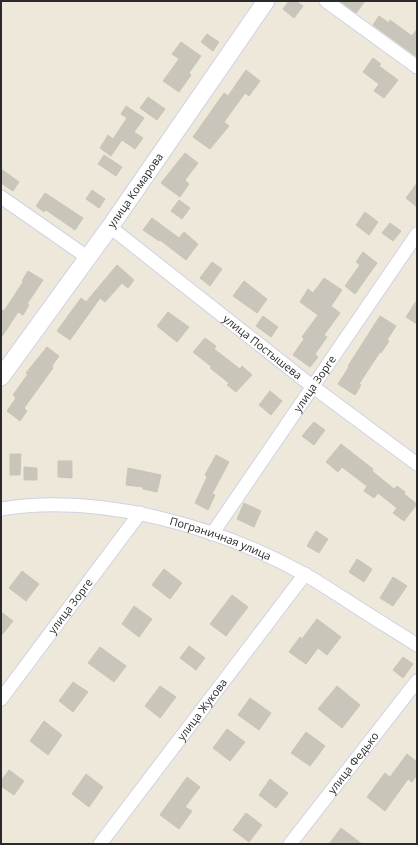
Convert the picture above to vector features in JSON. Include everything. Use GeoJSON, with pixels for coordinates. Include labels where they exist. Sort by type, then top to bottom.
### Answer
{"type":"FeatureCollection","features":[{"type":"Feature","properties":{"kind":"street","name":"улица Комарова"},"geometry":{"type":"LineString","coordinates":[[1,377],[110,227],[266,1]]}},
{"type":"Feature","properties":{"kind":"street"},"geometry":{"type":"LineString","coordinates":[[326,1],[417,67]]}},
{"type":"Feature","properties":{"kind":"street"},"geometry":{"type":"LineString","coordinates":[[1,196],[87,257]]}},
{"type":"Feature","properties":{"kind":"street","name":"улица Постышева"},"geometry":{"type":"LineString","coordinates":[[110,227],[312,386],[417,464]]}},
{"type":"Feature","properties":{"kind":"street","name":"улица Зорге"},"geometry":{"type":"LineString","coordinates":[[212,534],[417,234]]}},
{"type":"Feature","properties":{"kind":"street","name":"Пограничная улица"},"geometry":{"type":"LineString","coordinates":[[1,508],[21,505],[82,506],[140,513],[212,534],[259,551],[305,574],[417,645]]}},
{"type":"Feature","properties":{"kind":"street","name":"улица Зорге"},"geometry":{"type":"LineString","coordinates":[[1,699],[140,513]]}},
{"type":"Feature","properties":{"kind":"street","name":"улица Жукова"},"geometry":{"type":"LineString","coordinates":[[100,844],[305,574]]}},
{"type":"Feature","properties":{"kind":"street","name":"улица Федько"},"geometry":{"type":"LineString","coordinates":[[290,844],[417,681]]}},
{"type":"Feature","properties":{"kind":"building"},"geometry":{"type":"Polygon","coordinates":[[[289,1],[296,1],[303,6],[294,18],[283,9],[289,1]]]}},
{"type":"Feature","properties":{"kind":"building"},"geometry":{"type":"Polygon","coordinates":[[[340,1],[365,1],[356,13],[340,1]]]}},
{"type":"Feature","properties":{"kind":"building"},"geometry":{"type":"Polygon","coordinates":[[[379,16],[389,23],[390,20],[412,36],[417,29],[417,57],[373,25],[379,16]]]}},
{"type":"Feature","properties":{"kind":"building"},"geometry":{"type":"Polygon","coordinates":[[[207,34],[219,42],[213,51],[201,42],[207,34]]]}},
{"type":"Feature","properties":{"kind":"building"},"geometry":{"type":"Polygon","coordinates":[[[181,42],[201,56],[189,73],[191,75],[179,92],[163,81],[179,59],[172,54],[181,42]]]}},
{"type":"Feature","properties":{"kind":"building"},"geometry":{"type":"Polygon","coordinates":[[[373,58],[381,64],[379,66],[398,80],[384,98],[374,91],[379,84],[363,72],[373,58]]]}},
{"type":"Feature","properties":{"kind":"building"},"geometry":{"type":"Polygon","coordinates":[[[246,70],[260,81],[249,96],[245,93],[224,122],[229,126],[210,149],[193,137],[224,93],[228,96],[246,70]]]}},
{"type":"Feature","properties":{"kind":"building"},"geometry":{"type":"Polygon","coordinates":[[[148,97],[165,109],[157,120],[140,108],[148,97]]]}},
{"type":"Feature","properties":{"kind":"building"},"geometry":{"type":"Polygon","coordinates":[[[126,106],[144,118],[134,132],[143,138],[135,149],[122,140],[111,156],[100,148],[108,135],[113,139],[127,118],[121,114],[126,106]]]}},
{"type":"Feature","properties":{"kind":"building"},"geometry":{"type":"Polygon","coordinates":[[[185,153],[198,163],[185,180],[189,184],[180,197],[161,183],[185,153]]]}},
{"type":"Feature","properties":{"kind":"building"},"geometry":{"type":"Polygon","coordinates":[[[104,155],[122,167],[116,176],[98,164],[104,155]]]}},
{"type":"Feature","properties":{"kind":"building"},"geometry":{"type":"Polygon","coordinates":[[[1,169],[19,182],[13,191],[1,183],[1,169]]]}},
{"type":"Feature","properties":{"kind":"building"},"geometry":{"type":"Polygon","coordinates":[[[417,183],[417,207],[406,198],[417,183]]]}},
{"type":"Feature","properties":{"kind":"building"},"geometry":{"type":"Polygon","coordinates":[[[92,190],[105,199],[99,208],[86,199],[92,190]]]}},
{"type":"Feature","properties":{"kind":"building"},"geometry":{"type":"Polygon","coordinates":[[[45,193],[83,218],[75,230],[46,210],[44,212],[36,206],[45,193]]]}},
{"type":"Feature","properties":{"kind":"building"},"geometry":{"type":"Polygon","coordinates":[[[179,200],[190,208],[182,219],[171,211],[179,200]]]}},
{"type":"Feature","properties":{"kind":"building"},"geometry":{"type":"Polygon","coordinates":[[[365,212],[378,222],[369,235],[356,225],[365,212]]]}},
{"type":"Feature","properties":{"kind":"building"},"geometry":{"type":"Polygon","coordinates":[[[152,218],[179,238],[184,232],[198,244],[186,260],[160,240],[159,241],[143,230],[152,218]]]}},
{"type":"Feature","properties":{"kind":"building"},"geometry":{"type":"Polygon","coordinates":[[[390,223],[401,231],[393,241],[382,233],[390,223]]]}},
{"type":"Feature","properties":{"kind":"building"},"geometry":{"type":"Polygon","coordinates":[[[363,252],[377,263],[355,294],[345,286],[360,265],[356,262],[363,252]]]}},
{"type":"Feature","properties":{"kind":"building"},"geometry":{"type":"Polygon","coordinates":[[[212,262],[222,269],[210,286],[200,278],[212,262]]]}},
{"type":"Feature","properties":{"kind":"building"},"geometry":{"type":"Polygon","coordinates":[[[117,265],[134,280],[128,288],[122,283],[105,302],[100,298],[70,340],[57,331],[81,298],[86,302],[117,265]]]}},
{"type":"Feature","properties":{"kind":"building"},"geometry":{"type":"Polygon","coordinates":[[[28,271],[43,280],[27,304],[29,305],[23,315],[18,312],[1,338],[1,309],[4,311],[23,282],[22,281],[28,271]]]}},
{"type":"Feature","properties":{"kind":"building"},"geometry":{"type":"Polygon","coordinates":[[[324,278],[342,290],[331,306],[340,313],[324,335],[327,337],[315,354],[318,357],[310,367],[293,355],[304,339],[302,337],[318,315],[300,302],[308,289],[313,293],[324,278]]]}},
{"type":"Feature","properties":{"kind":"building"},"geometry":{"type":"Polygon","coordinates":[[[244,281],[267,299],[257,313],[233,296],[244,281]]]}},
{"type":"Feature","properties":{"kind":"building"},"geometry":{"type":"Polygon","coordinates":[[[417,300],[417,324],[406,317],[417,300]]]}},
{"type":"Feature","properties":{"kind":"building"},"geometry":{"type":"Polygon","coordinates":[[[168,312],[189,327],[177,342],[157,326],[168,312]]]}},
{"type":"Feature","properties":{"kind":"building"},"geometry":{"type":"Polygon","coordinates":[[[263,316],[278,327],[271,337],[256,326],[263,316]]]}},
{"type":"Feature","properties":{"kind":"building"},"geometry":{"type":"Polygon","coordinates":[[[380,316],[396,326],[387,340],[389,341],[359,384],[361,385],[355,395],[338,384],[380,316]]]}},
{"type":"Feature","properties":{"kind":"building"},"geometry":{"type":"Polygon","coordinates":[[[205,338],[216,346],[214,349],[240,369],[242,366],[252,375],[236,392],[227,385],[229,383],[210,368],[212,367],[193,352],[205,338]]]}},
{"type":"Feature","properties":{"kind":"building"},"geometry":{"type":"Polygon","coordinates":[[[47,347],[59,356],[52,366],[53,368],[24,408],[27,411],[20,421],[7,411],[16,398],[13,395],[28,374],[26,373],[47,347]]]}},
{"type":"Feature","properties":{"kind":"building"},"geometry":{"type":"Polygon","coordinates":[[[270,391],[282,401],[271,415],[259,405],[270,391]]]}},
{"type":"Feature","properties":{"kind":"building"},"geometry":{"type":"Polygon","coordinates":[[[314,422],[325,430],[314,445],[302,436],[314,422]]]}},
{"type":"Feature","properties":{"kind":"building"},"geometry":{"type":"Polygon","coordinates":[[[341,444],[373,469],[372,471],[394,489],[397,486],[405,492],[404,494],[417,504],[404,521],[393,513],[397,508],[378,493],[374,498],[364,491],[367,486],[342,467],[338,472],[326,462],[341,444]]]}},
{"type":"Feature","properties":{"kind":"building"},"geometry":{"type":"Polygon","coordinates":[[[10,454],[21,454],[20,475],[10,475],[10,454]]]}},
{"type":"Feature","properties":{"kind":"building"},"geometry":{"type":"Polygon","coordinates":[[[216,455],[229,462],[212,494],[215,495],[208,510],[195,503],[207,477],[205,475],[216,455]]]}},
{"type":"Feature","properties":{"kind":"building"},"geometry":{"type":"Polygon","coordinates":[[[58,461],[72,461],[72,478],[58,477],[58,461]]]}},
{"type":"Feature","properties":{"kind":"building"},"geometry":{"type":"Polygon","coordinates":[[[24,467],[37,468],[37,480],[24,480],[24,467]]]}},
{"type":"Feature","properties":{"kind":"building"},"geometry":{"type":"Polygon","coordinates":[[[128,468],[161,475],[157,492],[143,489],[143,487],[126,485],[128,468]]]}},
{"type":"Feature","properties":{"kind":"building"},"geometry":{"type":"Polygon","coordinates":[[[244,503],[261,511],[254,527],[237,519],[244,503]]]}},
{"type":"Feature","properties":{"kind":"building"},"geometry":{"type":"Polygon","coordinates":[[[316,531],[328,539],[319,553],[307,546],[316,531]]]}},
{"type":"Feature","properties":{"kind":"building"},"geometry":{"type":"Polygon","coordinates":[[[357,559],[372,569],[364,582],[349,572],[357,559]]]}},
{"type":"Feature","properties":{"kind":"building"},"geometry":{"type":"Polygon","coordinates":[[[164,569],[182,583],[170,599],[152,585],[164,569]]]}},
{"type":"Feature","properties":{"kind":"building"},"geometry":{"type":"Polygon","coordinates":[[[22,571],[39,584],[26,601],[9,588],[22,571]]]}},
{"type":"Feature","properties":{"kind":"building"},"geometry":{"type":"Polygon","coordinates":[[[393,577],[407,586],[393,606],[380,598],[393,577]]]}},
{"type":"Feature","properties":{"kind":"building"},"geometry":{"type":"Polygon","coordinates":[[[232,595],[248,607],[226,636],[210,624],[232,595]]]}},
{"type":"Feature","properties":{"kind":"building"},"geometry":{"type":"Polygon","coordinates":[[[134,606],[152,619],[139,637],[122,624],[134,606]]]}},
{"type":"Feature","properties":{"kind":"building"},"geometry":{"type":"Polygon","coordinates":[[[1,612],[13,621],[1,636],[1,612]]]}},
{"type":"Feature","properties":{"kind":"building"},"geometry":{"type":"Polygon","coordinates":[[[317,619],[341,637],[327,655],[318,648],[306,664],[289,652],[300,637],[302,639],[317,619]]]}},
{"type":"Feature","properties":{"kind":"building"},"geometry":{"type":"Polygon","coordinates":[[[189,646],[205,658],[196,670],[180,658],[189,646]]]}},
{"type":"Feature","properties":{"kind":"building"},"geometry":{"type":"Polygon","coordinates":[[[100,647],[126,666],[114,682],[88,663],[100,647]]]}},
{"type":"Feature","properties":{"kind":"building"},"geometry":{"type":"Polygon","coordinates":[[[403,657],[413,664],[403,678],[393,670],[403,657]]]}},
{"type":"Feature","properties":{"kind":"building"},"geometry":{"type":"Polygon","coordinates":[[[73,682],[88,692],[73,712],[59,701],[73,682]]]}},
{"type":"Feature","properties":{"kind":"building"},"geometry":{"type":"Polygon","coordinates":[[[160,686],[176,697],[160,718],[145,706],[160,686]]]}},
{"type":"Feature","properties":{"kind":"building"},"geometry":{"type":"Polygon","coordinates":[[[337,686],[360,705],[342,728],[318,709],[337,686]]]}},
{"type":"Feature","properties":{"kind":"building"},"geometry":{"type":"Polygon","coordinates":[[[250,698],[271,713],[259,730],[238,715],[250,698]]]}},
{"type":"Feature","properties":{"kind":"building"},"geometry":{"type":"Polygon","coordinates":[[[44,721],[62,735],[48,755],[30,741],[44,721]]]}},
{"type":"Feature","properties":{"kind":"building"},"geometry":{"type":"Polygon","coordinates":[[[227,729],[245,742],[230,761],[213,748],[227,729]]]}},
{"type":"Feature","properties":{"kind":"building"},"geometry":{"type":"Polygon","coordinates":[[[306,732],[325,746],[310,766],[291,753],[306,732]]]}},
{"type":"Feature","properties":{"kind":"building"},"geometry":{"type":"Polygon","coordinates":[[[407,754],[417,762],[417,775],[412,782],[408,779],[385,811],[367,797],[385,773],[390,777],[407,754]]]}},
{"type":"Feature","properties":{"kind":"building"},"geometry":{"type":"Polygon","coordinates":[[[9,770],[24,781],[14,795],[1,786],[1,781],[9,770]]]}},
{"type":"Feature","properties":{"kind":"building"},"geometry":{"type":"Polygon","coordinates":[[[86,774],[103,787],[89,807],[72,794],[86,774]]]}},
{"type":"Feature","properties":{"kind":"building"},"geometry":{"type":"Polygon","coordinates":[[[187,777],[200,787],[185,807],[192,811],[179,829],[160,815],[187,777]]]}},
{"type":"Feature","properties":{"kind":"building"},"geometry":{"type":"Polygon","coordinates":[[[270,779],[288,793],[276,808],[259,795],[270,779]]]}},
{"type":"Feature","properties":{"kind":"building"},"geometry":{"type":"Polygon","coordinates":[[[246,813],[262,825],[249,842],[233,830],[246,813]]]}},
{"type":"Feature","properties":{"kind":"building"},"geometry":{"type":"Polygon","coordinates":[[[341,828],[362,844],[329,844],[341,828]]]}}]}
